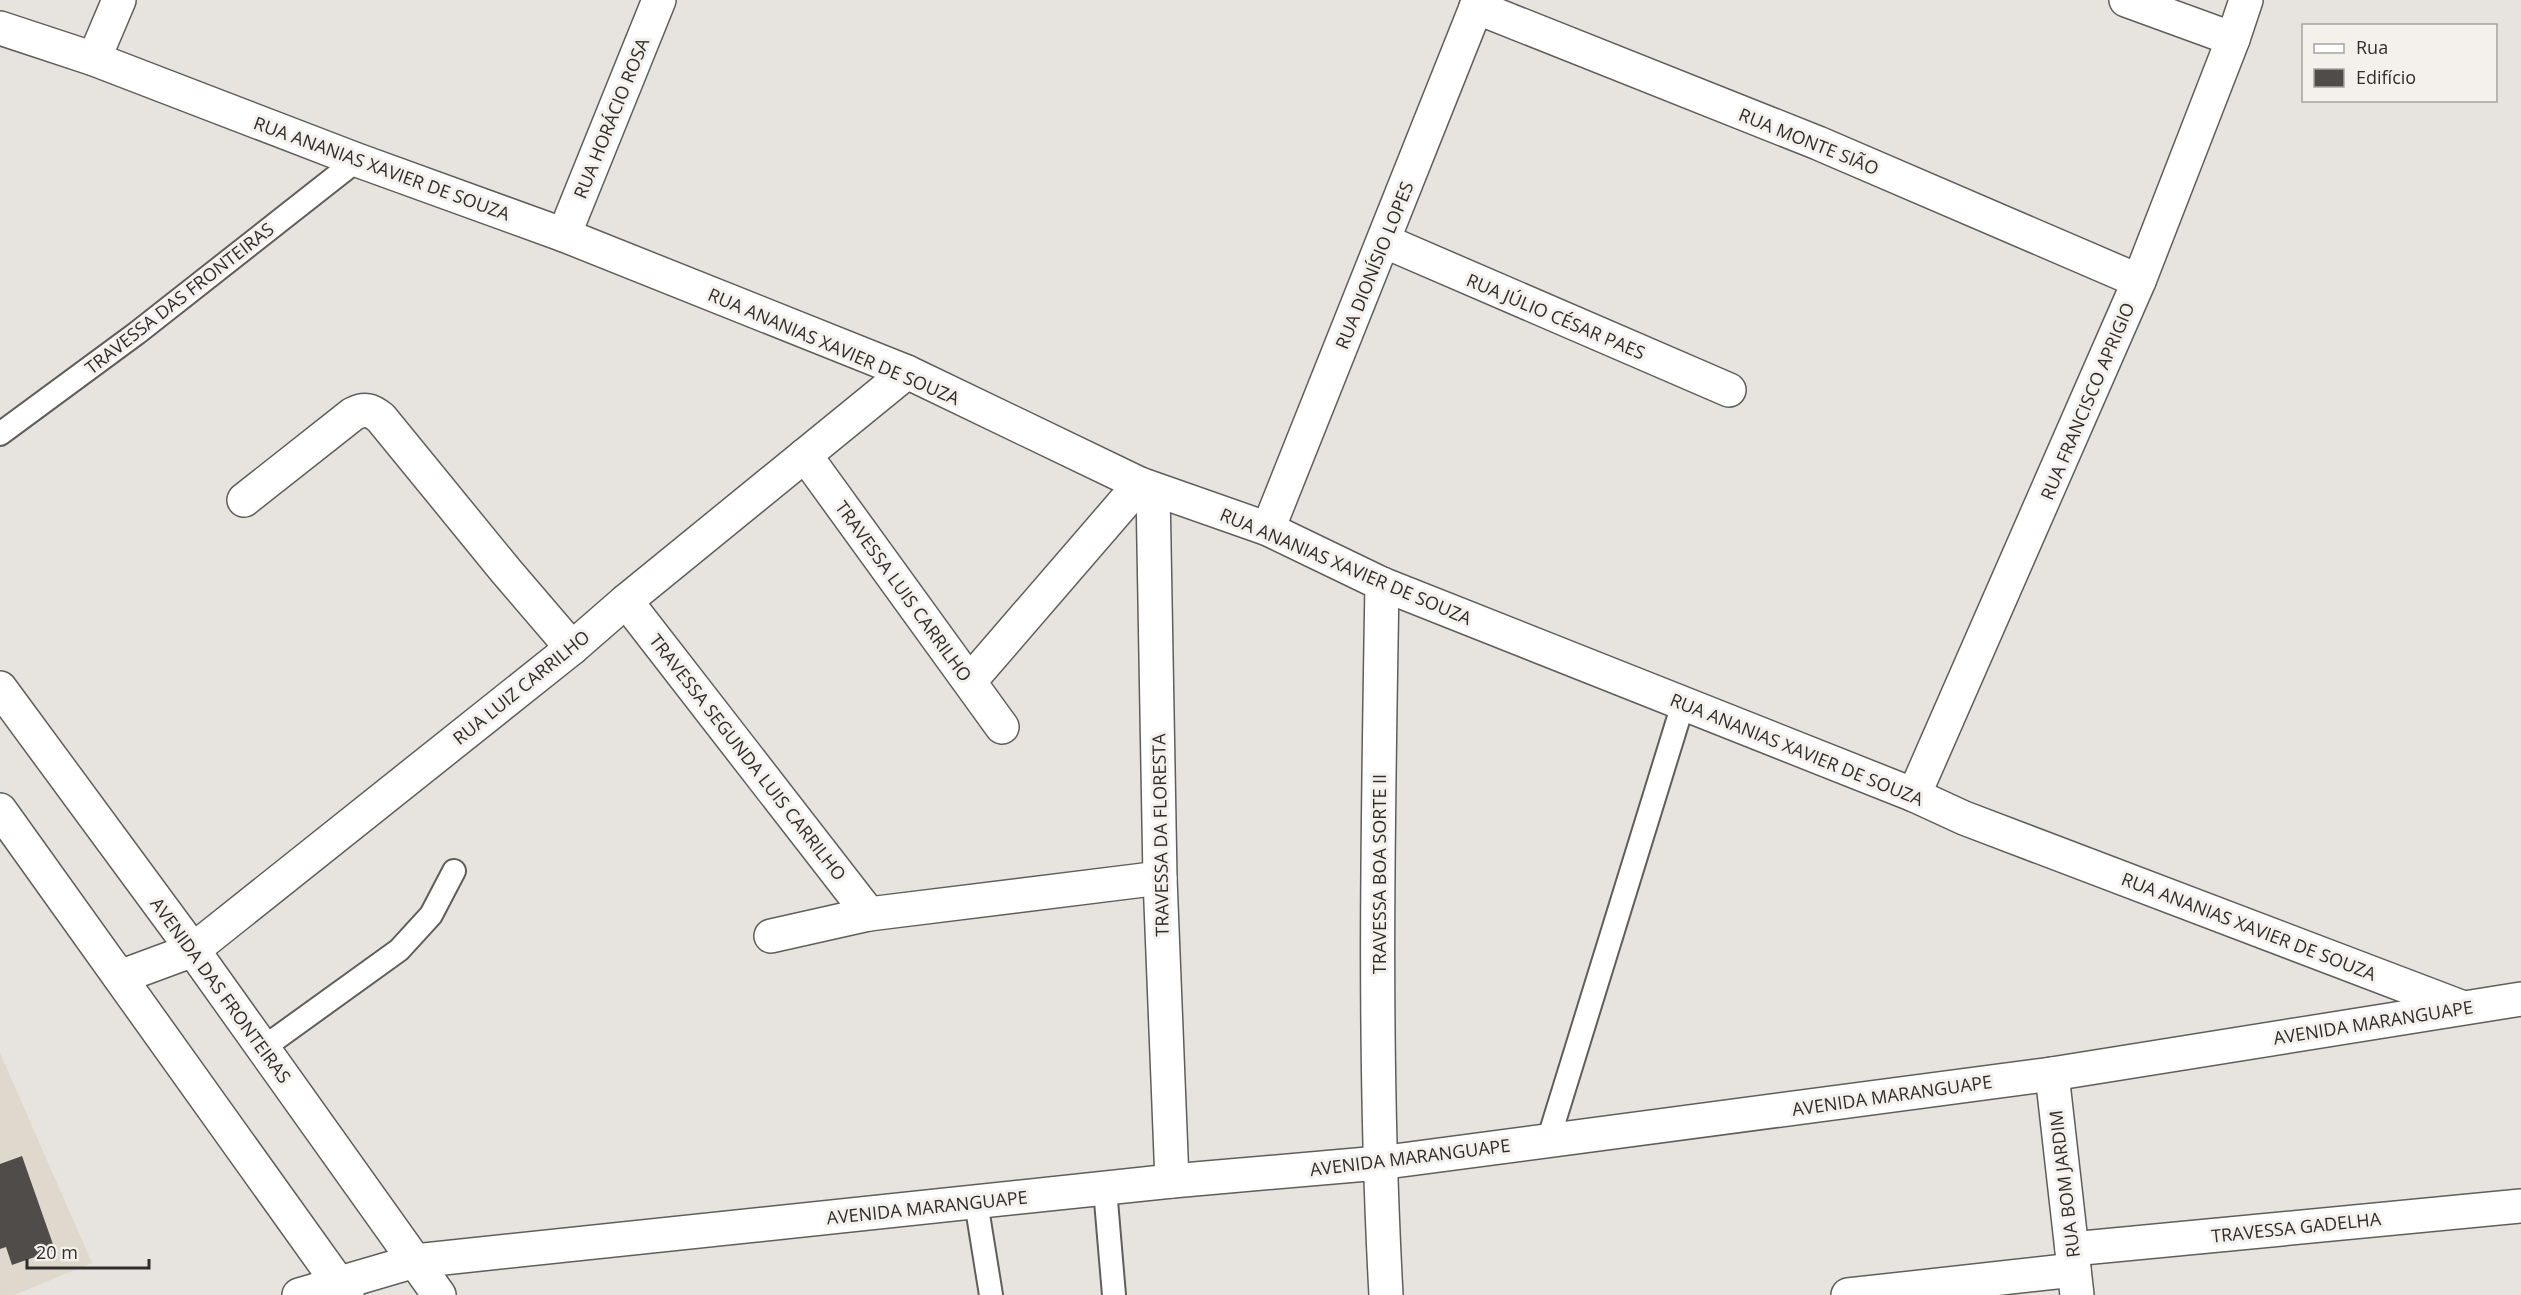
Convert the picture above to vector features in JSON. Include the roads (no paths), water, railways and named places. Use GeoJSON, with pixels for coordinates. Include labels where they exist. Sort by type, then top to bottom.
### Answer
{"type":"FeatureCollection","features":[{"type":"Feature","properties":{"kind":"street"},"geometry":{"type":"LineString","coordinates":[[94,59],[119,0]]}},
{"type":"Feature","properties":{"kind":"street","name":"RUA HORÁCIO ROSA"},"geometry":{"type":"LineString","coordinates":[[564,235],[658,0]]}},
{"type":"Feature","properties":{"kind":"street"},"geometry":{"type":"LineString","coordinates":[[2126,0],[2233,39]]}},
{"type":"Feature","properties":{"kind":"street","name":"RUA FRANCISCO APRIGIO"},"geometry":{"type":"LineString","coordinates":[[1914,795],[2139,281],[2246,0]]}},
{"type":"Feature","properties":{"kind":"street","name":"RUA DIONÍSIO LOPES"},"geometry":{"type":"LineString","coordinates":[[1268,529],[1478,4]]}},
{"type":"Feature","properties":{"kind":"street","name":"RUA MONTE SIÃO"},"geometry":{"type":"LineString","coordinates":[[1478,4],[1818,143],[2139,281]]}},
{"type":"Feature","properties":{"kind":"street","name":"RUA ANANIAS XAVIER DE SOUZA"},"geometry":{"type":"LineString","coordinates":[[0,28],[94,59],[357,160],[564,235],[907,372],[1147,487],[1268,529],[1383,584],[1914,795],[1964,818],[2462,1007]]}},
{"type":"Feature","properties":{"kind":"street","name":"RUA JÚLIO CÉSAR PAES"},"geometry":{"type":"LineString","coordinates":[[1384,241],[1729,390]]}},
{"type":"Feature","properties":{"kind":"street","name":"RUA LUIZ CARRILHO"},"geometry":{"type":"LineString","coordinates":[[120,977],[193,950],[572,648],[626,601],[907,372]]}},
{"type":"Feature","properties":{"kind":"street"},"geometry":{"type":"LineString","coordinates":[[244,500],[353,414],[361,410],[374,412],[572,648]]}},
{"type":"Feature","properties":{"kind":"street","name":"TRAVESSA LUIS CARRILHO"},"geometry":{"type":"LineString","coordinates":[[805,455],[1002,727]]}},
{"type":"Feature","properties":{"kind":"street"},"geometry":{"type":"LineString","coordinates":[[970,681],[1147,487]]}},
{"type":"Feature","properties":{"kind":"street","name":"TRAVESSA DA FLORESTA"},"geometry":{"type":"LineString","coordinates":[[1147,487],[1172,1181]]}},
{"type":"Feature","properties":{"kind":"street","name":"TRAVESSA BOA SORTE II"},"geometry":{"type":"LineString","coordinates":[[1383,584],[1378,824],[1379,1164],[1386,1295]]}},
{"type":"Feature","properties":{"kind":"street","name":"TRAVESSA SEGUNDA LUIS CARRILHO"},"geometry":{"type":"LineString","coordinates":[[626,601],[869,914]]}},
{"type":"Feature","properties":{"kind":"street","name":"AVENIDA DAS FRONTEIRAS"},"geometry":{"type":"LineString","coordinates":[[0,688],[193,950],[439,1295]]}},
{"type":"Feature","properties":{"kind":"street"},"geometry":{"type":"LineString","coordinates":[[0,810],[342,1288]]}},
{"type":"Feature","properties":{"kind":"street"},"geometry":{"type":"LineString","coordinates":[[771,936],[869,914],[1160,878]]}},
{"type":"Feature","properties":{"kind":"street","name":"AVENIDA MARANGUAPE"},"geometry":{"type":"LineString","coordinates":[[299,1295],[342,1288],[415,1261],[1172,1181],[1379,1164],[2052,1074],[2521,999]]}},
{"type":"Feature","properties":{"kind":"street","name":"RUA BOM JARDIM"},"geometry":{"type":"LineString","coordinates":[[2052,1074],[2074,1271]]}},
{"type":"Feature","properties":{"kind":"street","name":"TRAVESSA GADELHA"},"geometry":{"type":"LineString","coordinates":[[1848,1295],[2074,1271],[2521,1206]]}},
{"type":"Feature","properties":{"kind":"lane","name":"TRAVESSA DAS FRONTEIRAS"},"geometry":{"type":"LineString","coordinates":[[0,434],[136,333],[357,160]]}},
{"type":"Feature","properties":{"kind":"lane"},"geometry":{"type":"LineString","coordinates":[[1548,1141],[1683,704]]}},
{"type":"Feature","properties":{"kind":"lane"},"geometry":{"type":"LineString","coordinates":[[263,1048],[399,950],[431,915],[454,871]]}},
{"type":"Feature","properties":{"kind":"lane"},"geometry":{"type":"LineString","coordinates":[[1105,1189],[1114,1295]]}},
{"type":"Feature","properties":{"kind":"lane"},"geometry":{"type":"LineString","coordinates":[[976,1202],[991,1295]]}}]}
